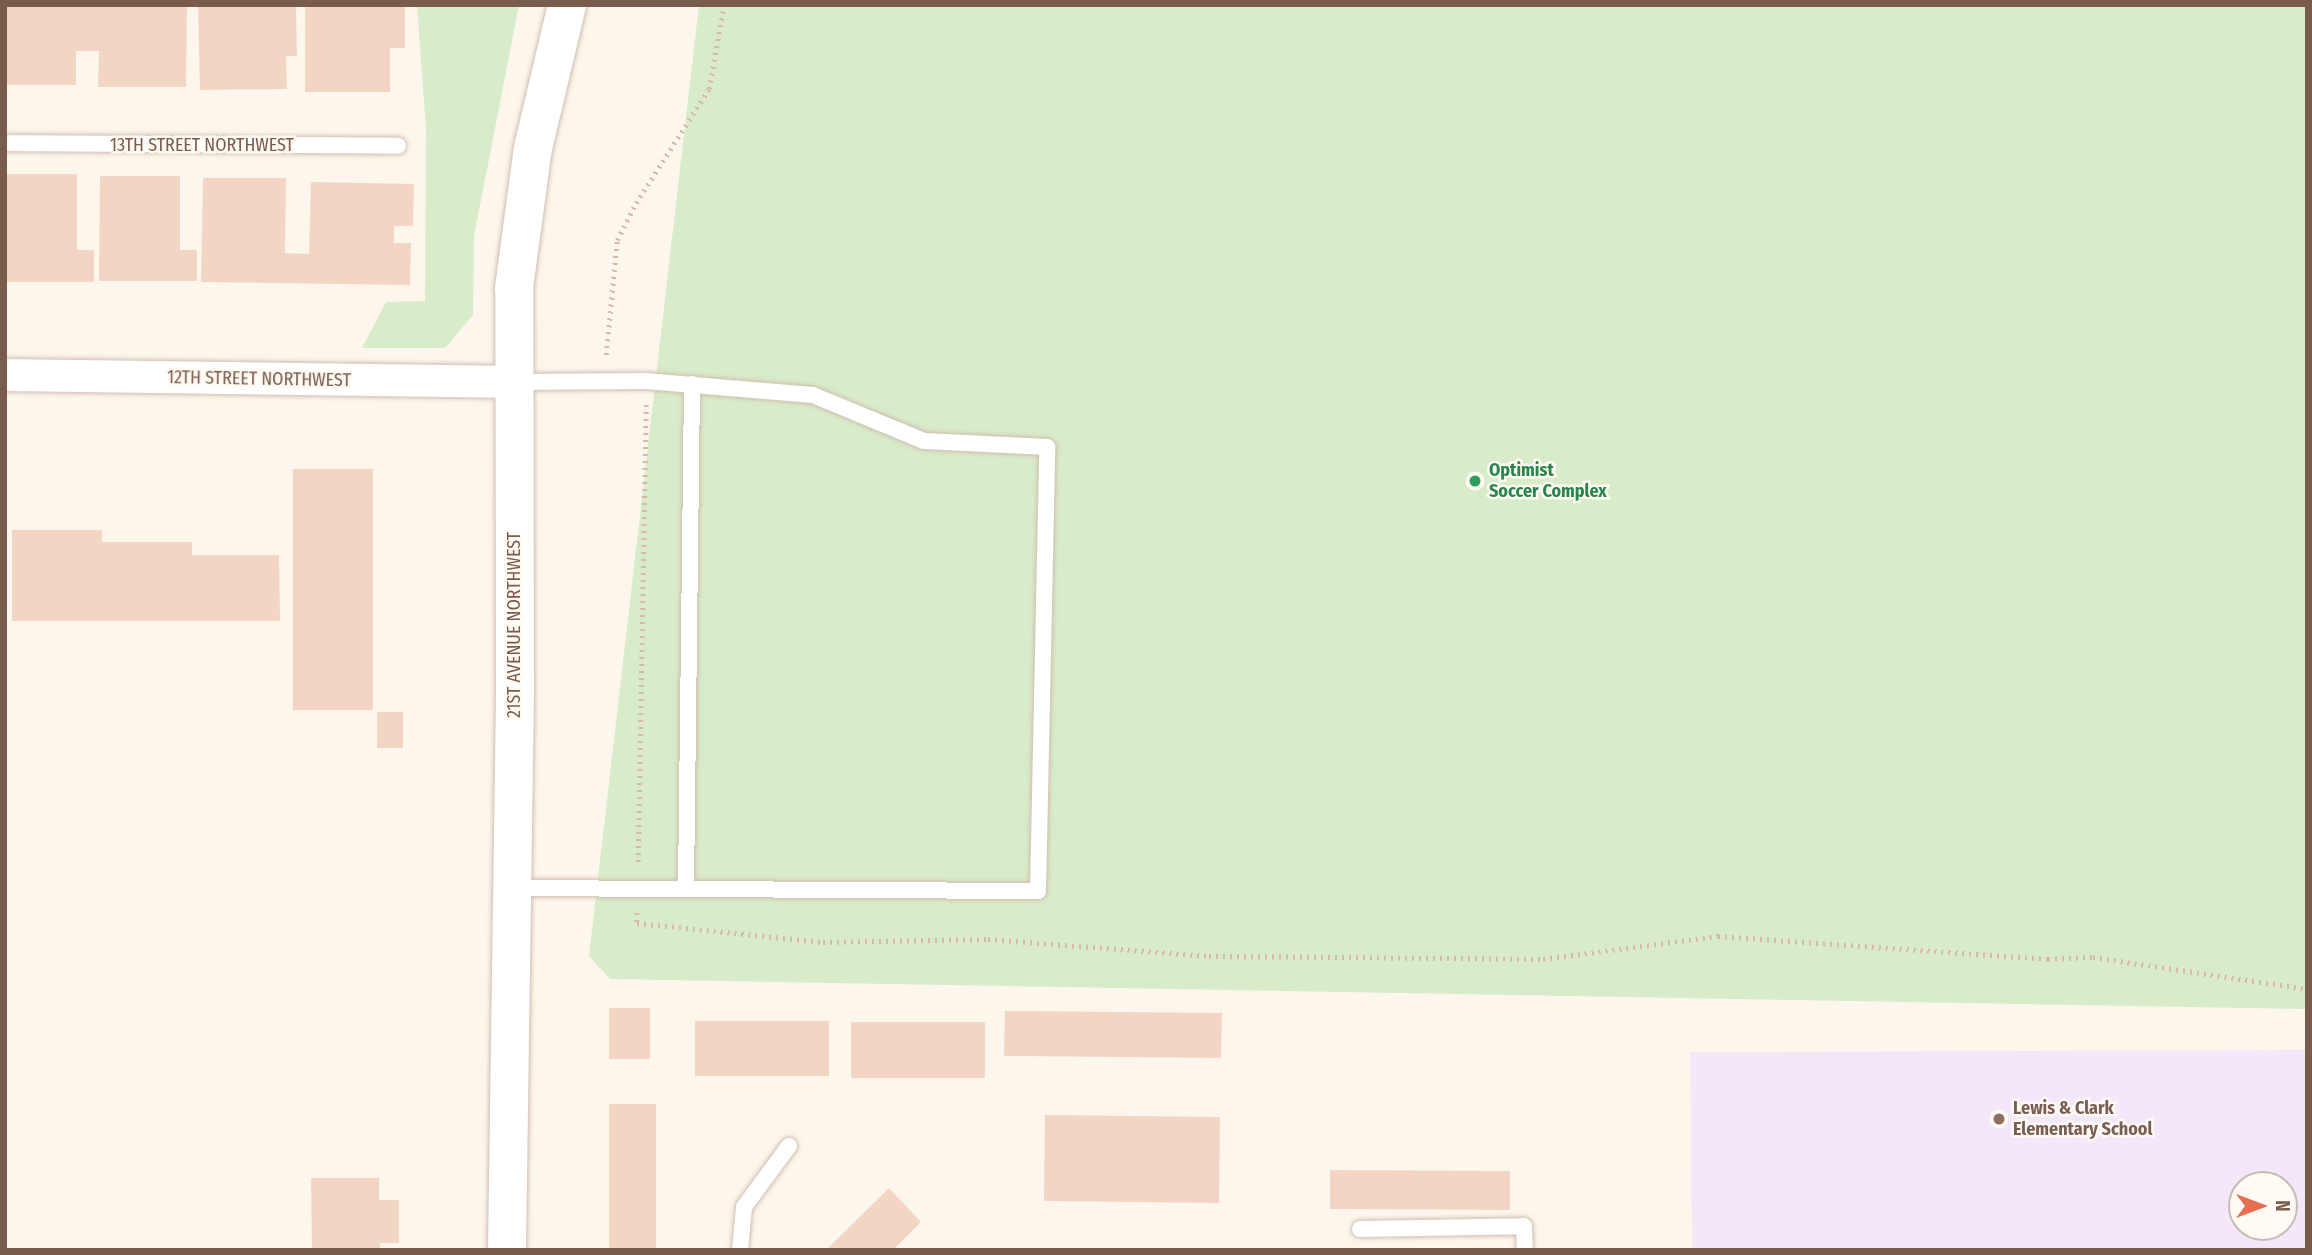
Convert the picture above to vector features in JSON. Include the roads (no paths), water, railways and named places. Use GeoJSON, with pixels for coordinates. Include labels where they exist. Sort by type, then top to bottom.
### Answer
{"type":"FeatureCollection","features":[{"type":"Feature","properties":{"kind":"street","name":"21ST AVENUE NORTHWEST"},"geometry":{"type":"LineString","coordinates":[[507,1250],[512,888],[514,288],[523,208],[566,5]]}},
{"type":"Feature","properties":{"kind":"street","name":"12TH STREET NORTHWEST"},"geometry":{"type":"LineString","coordinates":[[5,375],[513,382]]}},
{"type":"Feature","properties":{"kind":"lane","name":"13TH STREET NORTHWEST"},"geometry":{"type":"LineString","coordinates":[[5,143],[398,146]]}},
{"type":"Feature","properties":{"kind":"lane"},"geometry":{"type":"LineString","coordinates":[[512,888],[1038,891],[1047,447],[924,441],[813,395],[646,381],[513,382]]}},
{"type":"Feature","properties":{"kind":"lane"},"geometry":{"type":"LineString","coordinates":[[685,889],[692,384]]}},
{"type":"Feature","properties":{"kind":"lane"},"geometry":{"type":"LineString","coordinates":[[740,1250],[744,1207],[789,1146]]}},
{"type":"Feature","properties":{"kind":"lane"},"geometry":{"type":"LineString","coordinates":[[1360,1229],[1524,1226],[1525,1250]]}},
{"type":"Feature","properties":{"kind":"place","name":"Optimist Soccer Complex"},"geometry":{"type":"Point","coordinates":[1475,481]}},
{"type":"Feature","properties":{"kind":"place","name":"Lewis & Clark Elementary School"},"geometry":{"type":"Point","coordinates":[1999,1119]}}]}
